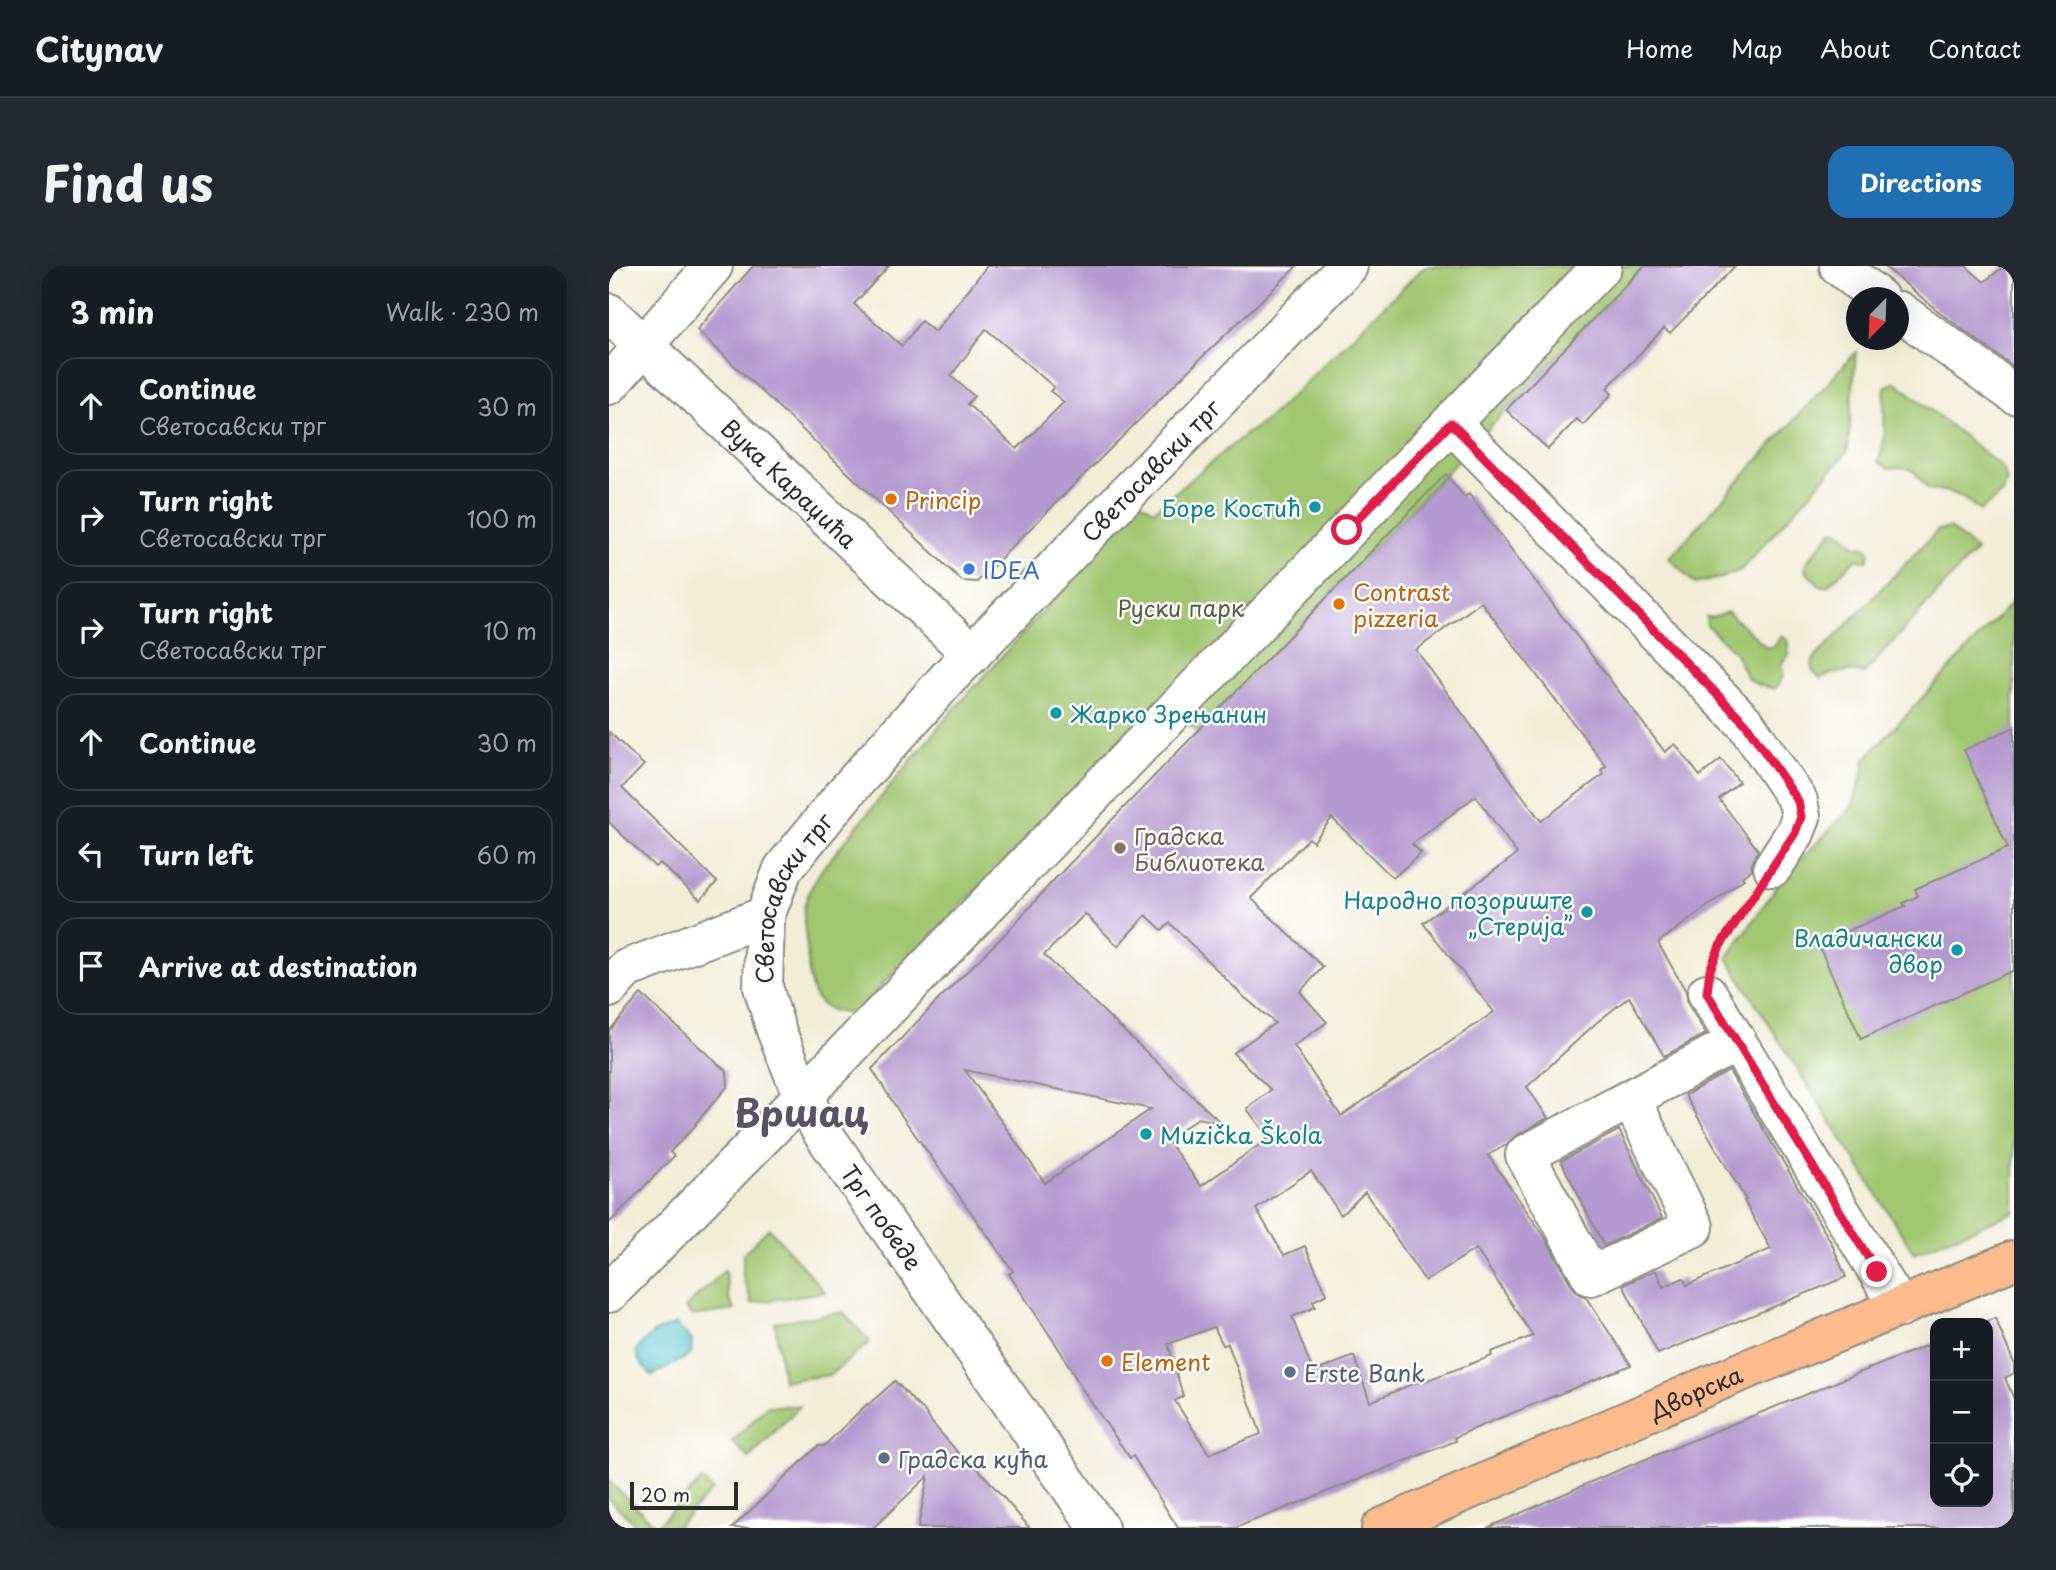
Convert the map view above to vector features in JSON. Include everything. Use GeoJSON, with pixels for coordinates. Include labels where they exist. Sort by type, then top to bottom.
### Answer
{"type":"FeatureCollection","features":[{"type":"Feature","properties":{"kind":"main road","name":"Дворска"},"geometry":{"type":"LineString","coordinates":[[1381,1528],[1726,1378],[2014,1260]]}},
{"type":"Feature","properties":{"kind":"street"},"geometry":{"type":"LineString","coordinates":[[609,385],[713,266]]}},
{"type":"Feature","properties":{"kind":"street","name":"Светосавски трг"},"geometry":{"type":"LineString","coordinates":[[803,1096],[776,1030],[763,987],[765,916],[783,869],[846,792],[972,653],[1348,266]]}},
{"type":"Feature","properties":{"kind":"street"},"geometry":{"type":"LineString","coordinates":[[609,1293],[803,1096],[1602,266]]}},
{"type":"Feature","properties":{"kind":"street"},"geometry":{"type":"LineString","coordinates":[[1839,266],[1865,287]]}},
{"type":"Feature","properties":{"kind":"street","name":"Вука Караџића"},"geometry":{"type":"LineString","coordinates":[[609,313],[972,653]]}},
{"type":"Feature","properties":{"kind":"street"},"geometry":{"type":"LineString","coordinates":[[1909,318],[2014,394]]}},
{"type":"Feature","properties":{"kind":"street"},"geometry":{"type":"LineString","coordinates":[[1451,423],[1746,724],[1798,801],[1801,817],[1795,833],[1773,867]]}},
{"type":"Feature","properties":{"kind":"street"},"geometry":{"type":"LineString","coordinates":[[609,988],[626,970],[765,916]]}},
{"type":"Feature","properties":{"kind":"street"},"geometry":{"type":"LineString","coordinates":[[1707,993],[1900,1308]]}},
{"type":"Feature","properties":{"kind":"street"},"geometry":{"type":"LineString","coordinates":[[1631,1099],[1694,1227],[1591,1276],[1525,1155],[1737,1042]]}},
{"type":"Feature","properties":{"kind":"street","name":"Трг победе"},"geometry":{"type":"LineString","coordinates":[[803,1096],[820,1129],[1099,1528]]}},
{"type":"Feature","properties":{"kind":"path"},"geometry":{"type":"LineString","coordinates":[[1707,993],[1710,970],[1720,946],[1773,867]]}},
{"type":"Feature","properties":{"kind":"green space","name":"Руски парк"},"geometry":{"type":"Polygon","coordinates":[[[1425,266],[1644,266],[1198,732],[1173,711],[1086,781],[853,1014],[838,1012],[819,1002],[809,974],[804,914],[809,893],[822,869],[941,724],[1141,502],[1154,510],[1270,417],[1425,266]]]}},
{"type":"Feature","properties":{"kind":"green space"},"geometry":{"type":"Polygon","coordinates":[[[1856,352],[1848,449],[1844,456],[1741,570],[1695,584],[1669,558],[1856,352]]]}},
{"type":"Feature","properties":{"kind":"green space"},"geometry":{"type":"Polygon","coordinates":[[[1896,382],[2003,468],[2007,481],[2002,493],[1980,511],[1956,495],[1928,489],[1908,468],[1888,468],[1878,462],[1884,434],[1885,387],[1896,382]]]}},
{"type":"Feature","properties":{"kind":"green space"},"geometry":{"type":"Polygon","coordinates":[[[1950,528],[1976,550],[1864,674],[1842,672],[1820,678],[1812,670],[1813,660],[1938,530],[1950,528]]]}},
{"type":"Feature","properties":{"kind":"green space"},"geometry":{"type":"Polygon","coordinates":[[[1839,530],[1857,547],[1867,548],[1870,554],[1867,560],[1856,559],[1827,586],[1821,586],[1806,572],[1805,564],[1832,531],[1839,530]]]}},
{"type":"Feature","properties":{"kind":"green space"},"geometry":{"type":"Polygon","coordinates":[[[2014,600],[2014,1212],[1914,1253],[1727,958],[1783,878],[1852,807],[1865,759],[2014,600]]]}},
{"type":"Feature","properties":{"kind":"green space"},"geometry":{"type":"Polygon","coordinates":[[[1728,612],[1767,648],[1776,645],[1780,636],[1787,639],[1789,655],[1781,664],[1782,678],[1774,689],[1756,684],[1747,678],[1735,653],[1707,625],[1706,617],[1728,612]]]}},
{"type":"Feature","properties":{"kind":"green space"},"geometry":{"type":"Polygon","coordinates":[[[769,1228],[825,1292],[752,1303],[743,1277],[743,1254],[769,1228]]]}},
{"type":"Feature","properties":{"kind":"green space"},"geometry":{"type":"Polygon","coordinates":[[[725,1270],[729,1299],[735,1310],[693,1316],[685,1308],[725,1270]]]}},
{"type":"Feature","properties":{"kind":"green space"},"geometry":{"type":"Polygon","coordinates":[[[843,1312],[870,1342],[830,1375],[783,1381],[775,1322],[843,1312]]]}},
{"type":"Feature","properties":{"kind":"green space"},"geometry":{"type":"Polygon","coordinates":[[[767,1406],[800,1406],[749,1458],[732,1442],[767,1406]]]}},
{"type":"Feature","properties":{"kind":"green space"},"geometry":{"type":"Polygon","coordinates":[[[702,1480],[712,1490],[675,1528],[639,1528],[609,1499],[609,1481],[656,1526],[702,1480]]]}},
{"type":"Feature","properties":{"kind":"water"},"geometry":{"type":"Polygon","coordinates":[[[676,1324],[692,1340],[691,1355],[652,1376],[639,1361],[636,1350],[653,1333],[676,1324]]]}},
{"type":"Feature","properties":{"kind":"building"},"geometry":{"type":"Polygon","coordinates":[[[753,266],[889,266],[854,304],[902,346],[921,321],[935,332],[987,266],[1297,266],[977,582],[962,581],[697,330],[753,266]],[[986,329],[951,376],[974,396],[967,404],[1017,449],[1064,402],[1050,391],[1054,387],[986,329]]]}},
{"type":"Feature","properties":{"kind":"building"},"geometry":{"type":"Polygon","coordinates":[[[1644,266],[1735,266],[1670,333],[1664,328],[1607,388],[1612,394],[1583,425],[1577,419],[1548,449],[1506,410],[1644,266]]]}},
{"type":"Feature","properties":{"kind":"building"},"geometry":{"type":"Polygon","coordinates":[[[1884,266],[1966,266],[1984,282],[2004,266],[2014,266],[2014,367],[1944,316],[1884,266]]]}},
{"type":"Feature","properties":{"kind":"building"},"geometry":{"type":"Polygon","coordinates":[[[1446,474],[1464,497],[1469,494],[1665,752],[1675,744],[1700,776],[1721,759],[1739,782],[1719,799],[1758,850],[1751,865],[1752,869],[1742,877],[1744,879],[1658,943],[1686,991],[1688,1004],[1706,1034],[1664,1056],[1629,997],[1596,1023],[1527,1087],[1548,1118],[1488,1155],[1546,1239],[1572,1286],[1585,1296],[1631,1365],[1455,1437],[1456,1441],[1235,1528],[1178,1528],[1133,1456],[1130,1458],[1082,1389],[1009,1274],[1013,1271],[901,1115],[872,1069],[1013,926],[1052,882],[1446,474]],[[1481,602],[1416,650],[1541,821],[1604,774],[1601,770],[1606,766],[1481,602]],[[1476,796],[1412,844],[1421,853],[1393,878],[1332,818],[1313,842],[1309,838],[1251,898],[1323,967],[1300,992],[1327,1022],[1294,1046],[1341,1116],[1494,1012],[1423,923],[1517,854],[1476,796]],[[1085,914],[1044,955],[1221,1123],[1198,1118],[1167,1140],[1201,1186],[1269,1138],[1247,1109],[1271,1090],[1233,1053],[1275,1023],[1243,996],[1170,923],[1162,930],[1146,915],[1118,946],[1085,914]],[[965,1070],[1045,1183],[1151,1109],[965,1070]],[[1311,1171],[1256,1209],[1284,1255],[1305,1246],[1327,1294],[1313,1301],[1315,1307],[1292,1317],[1313,1372],[1354,1356],[1370,1402],[1424,1379],[1425,1381],[1492,1356],[1491,1352],[1533,1336],[1476,1249],[1425,1281],[1365,1192],[1341,1215],[1311,1171]],[[1214,1327],[1168,1344],[1183,1396],[1175,1401],[1209,1454],[1261,1434],[1228,1344],[1223,1345],[1214,1327]]]}},
{"type":"Feature","properties":{"kind":"building","name":"Владичански двор"},"geometry":{"type":"Polygon","coordinates":[[[2014,727],[2014,970],[1861,1039],[1818,944],[1905,906],[1903,903],[1918,896],[1915,889],[2008,848],[1964,750],[2014,727]]]}},
{"type":"Feature","properties":{"kind":"building"},"geometry":{"type":"Polygon","coordinates":[[[609,732],[644,765],[622,788],[717,882],[700,900],[660,863],[655,867],[609,822],[609,732]]]}},
{"type":"Feature","properties":{"kind":"building"},"geometry":{"type":"Polygon","coordinates":[[[641,994],[727,1072],[728,1086],[670,1152],[674,1156],[609,1223],[609,1031],[641,994]]]}},
{"type":"Feature","properties":{"kind":"building"},"geometry":{"type":"Polygon","coordinates":[[[1729,1071],[1832,1244],[1846,1277],[1658,1354],[1623,1285],[1656,1270],[1663,1287],[1683,1278],[1687,1285],[1771,1249],[1685,1095],[1729,1071]]]}},
{"type":"Feature","properties":{"kind":"building"},"geometry":{"type":"Polygon","coordinates":[[[1619,1130],[1662,1218],[1604,1246],[1561,1161],[1619,1130]]]}},
{"type":"Feature","properties":{"kind":"building"},"geometry":{"type":"Polygon","coordinates":[[[1995,1318],[2014,1363],[2014,1373],[2005,1378],[2014,1399],[2014,1528],[1487,1528],[1602,1477],[1930,1344],[1930,1507],[1993,1507],[1995,1318]]]}},
{"type":"Feature","properties":{"kind":"building","name":"Градска кућа"},"geometry":{"type":"Polygon","coordinates":[[[895,1381],[923,1409],[962,1457],[976,1466],[1030,1528],[918,1528],[928,1476],[873,1528],[732,1528],[818,1446],[824,1446],[895,1381]]]}},
{"type":"Feature","properties":{"kind":"place","name":"Princip"},"geometry":{"type":"Point","coordinates":[891,499]}},
{"type":"Feature","properties":{"kind":"place","name":"Боре Костић"},"geometry":{"type":"Point","coordinates":[1315,507]}},
{"type":"Feature","properties":{"kind":"place","name":"IDEA"},"geometry":{"type":"Point","coordinates":[969,569]}},
{"type":"Feature","properties":{"kind":"place","name":"Contrast pizzeria"},"geometry":{"type":"Point","coordinates":[1339,604]}},
{"type":"Feature","properties":{"kind":"place","name":"Жарко Зрењанин"},"geometry":{"type":"Point","coordinates":[1056,713]}},
{"type":"Feature","properties":{"kind":"place","name":"Градска Библиотека"},"geometry":{"type":"Point","coordinates":[1120,848]}},
{"type":"Feature","properties":{"kind":"place","name":"Народно позориште „Стерија”"},"geometry":{"type":"Point","coordinates":[1587,912]}},
{"type":"Feature","properties":{"kind":"place","name":"Владичански двор"},"geometry":{"type":"Point","coordinates":[1957,950]}},
{"type":"Feature","properties":{"kind":"place","name":"Muzička Škola"},"geometry":{"type":"Point","coordinates":[1146,1134]}},
{"type":"Feature","properties":{"kind":"place","name":"Element"},"geometry":{"type":"Point","coordinates":[1107,1361]}},
{"type":"Feature","properties":{"kind":"place","name":"Erste Bank"},"geometry":{"type":"Point","coordinates":[1290,1372]}},
{"type":"Feature","properties":{"kind":"place","name":"Градска кућа"},"geometry":{"type":"Point","coordinates":[884,1458]}},
{"type":"Feature","properties":{"kind":"district","name":"Вршац"},"geometry":{"type":"Point","coordinates":[801,1112]}},
{"type":"Feature","properties":{"kind":"route"},"geometry":{"type":"LineString","coordinates":[[1347,530],[1451,423],[1746,724],[1798,801],[1801,817],[1795,833],[1720,946],[1710,970],[1707,993],[1877,1272]]}}]}
